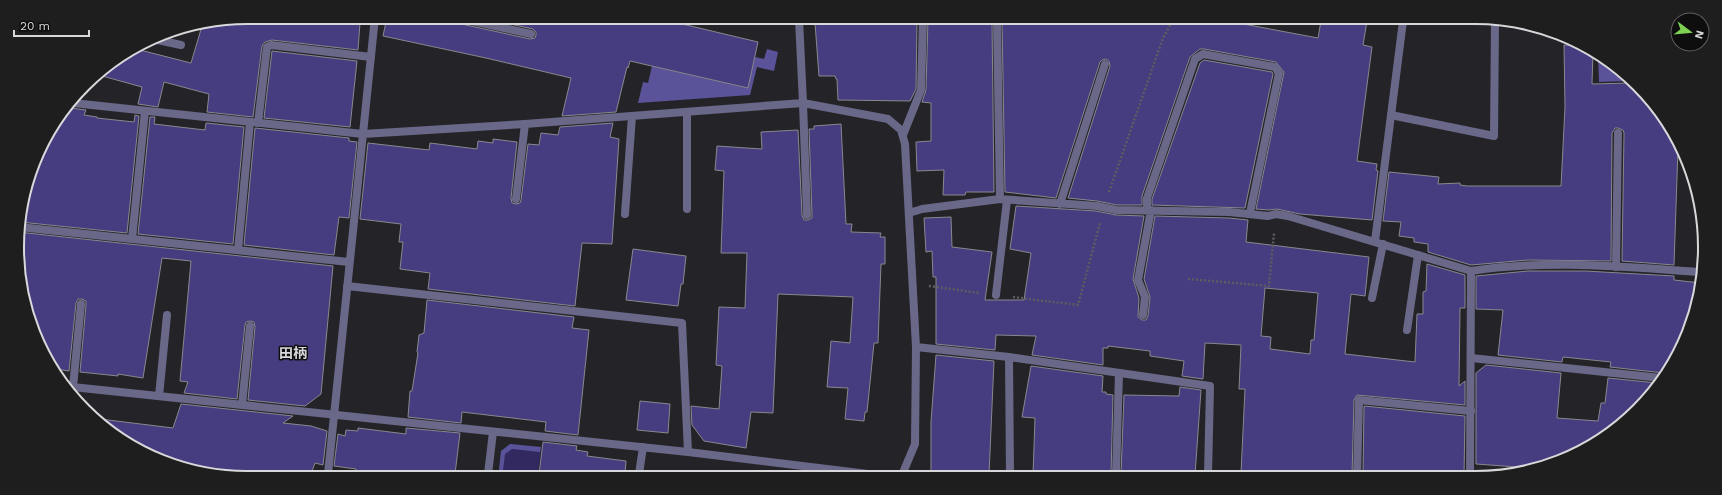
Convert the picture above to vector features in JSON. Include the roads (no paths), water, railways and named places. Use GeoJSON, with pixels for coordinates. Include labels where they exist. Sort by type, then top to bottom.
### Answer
{"type":"FeatureCollection","features":[{"type":"Feature","properties":{"kind":"street"},"geometry":{"type":"LineString","coordinates":[[328,471],[374,24]]}},
{"type":"Feature","properties":{"kind":"street"},"geometry":{"type":"LineString","coordinates":[[486,24],[532,34]]}},
{"type":"Feature","properties":{"kind":"street"},"geometry":{"type":"LineString","coordinates":[[799,24],[808,215]]}},
{"type":"Feature","properties":{"kind":"street"},"geometry":{"type":"LineString","coordinates":[[903,135],[921,90],[923,24]]}},
{"type":"Feature","properties":{"kind":"street"},"geometry":{"type":"LineString","coordinates":[[996,295],[1003,200],[997,24]]}},
{"type":"Feature","properties":{"kind":"street"},"geometry":{"type":"LineString","coordinates":[[1372,298],[1379,243],[1391,115],[1404,24]]}},
{"type":"Feature","properties":{"kind":"street"},"geometry":{"type":"LineString","coordinates":[[1391,115],[1494,136],[1495,25]]}},
{"type":"Feature","properties":{"kind":"street"},"geometry":{"type":"LineString","coordinates":[[162,41],[181,45]]}},
{"type":"Feature","properties":{"kind":"street"},"geometry":{"type":"LineString","coordinates":[[238,250],[254,123],[267,47],[271,45],[371,57]]}},
{"type":"Feature","properties":{"kind":"street"},"geometry":{"type":"LineString","coordinates":[[1143,315],[1145,297],[1138,280],[1149,210],[1147,198],[1195,59],[1203,54],[1275,67],[1279,73],[1250,213]]}},
{"type":"Feature","properties":{"kind":"street"},"geometry":{"type":"LineString","coordinates":[[1060,204],[1105,64]]}},
{"type":"Feature","properties":{"kind":"street"},"geometry":{"type":"LineString","coordinates":[[76,103],[363,134],[525,124],[803,103],[888,120],[901,130],[905,144],[916,347],[915,444],[904,471]]}},
{"type":"Feature","properties":{"kind":"street"},"geometry":{"type":"LineString","coordinates":[[132,239],[145,111]]}},
{"type":"Feature","properties":{"kind":"street"},"geometry":{"type":"LineString","coordinates":[[687,112],[687,208]]}},
{"type":"Feature","properties":{"kind":"street"},"geometry":{"type":"LineString","coordinates":[[625,214],[632,116]]}},
{"type":"Feature","properties":{"kind":"street"},"geometry":{"type":"LineString","coordinates":[[516,199],[525,124]]}},
{"type":"Feature","properties":{"kind":"street"},"geometry":{"type":"LineString","coordinates":[[1616,267],[1618,133]]}},
{"type":"Feature","properties":{"kind":"street"},"geometry":{"type":"LineString","coordinates":[[909,213],[922,209],[1003,200],[1116,210],[1250,213],[1268,216],[1276,214],[1288,216],[1471,271],[1490,268],[1551,264],[1697,272]]}},
{"type":"Feature","properties":{"kind":"street"},"geometry":{"type":"LineString","coordinates":[[25,228],[350,262]]}},
{"type":"Feature","properties":{"kind":"street"},"geometry":{"type":"LineString","coordinates":[[1407,330],[1418,255]]}},
{"type":"Feature","properties":{"kind":"street"},"geometry":{"type":"LineString","coordinates":[[1470,471],[1471,271]]}},
{"type":"Feature","properties":{"kind":"street"},"geometry":{"type":"LineString","coordinates":[[347,286],[682,323],[688,452]]}},
{"type":"Feature","properties":{"kind":"street"},"geometry":{"type":"LineString","coordinates":[[81,304],[73,386],[643,447],[843,471]]}},
{"type":"Feature","properties":{"kind":"street"},"geometry":{"type":"LineString","coordinates":[[159,396],[167,315]]}},
{"type":"Feature","properties":{"kind":"street"},"geometry":{"type":"LineString","coordinates":[[242,405],[250,326]]}},
{"type":"Feature","properties":{"kind":"street"},"geometry":{"type":"LineString","coordinates":[[916,347],[1009,357],[1210,386],[1208,471]]}},
{"type":"Feature","properties":{"kind":"street"},"geometry":{"type":"LineString","coordinates":[[1009,357],[1010,471]]}},
{"type":"Feature","properties":{"kind":"street"},"geometry":{"type":"LineString","coordinates":[[1471,358],[1656,378]]}},
{"type":"Feature","properties":{"kind":"street"},"geometry":{"type":"LineString","coordinates":[[1116,471],[1119,373]]}},
{"type":"Feature","properties":{"kind":"street"},"geometry":{"type":"LineString","coordinates":[[1357,471],[1359,400],[1471,411]]}},
{"type":"Feature","properties":{"kind":"street"},"geometry":{"type":"LineString","coordinates":[[488,471],[493,432]]}},
{"type":"Feature","properties":{"kind":"street"},"geometry":{"type":"LineString","coordinates":[[639,471],[643,447]]}},
{"type":"Feature","properties":{"kind":"district","name":"田柄"},"geometry":{"type":"Point","coordinates":[293,353]}}]}
